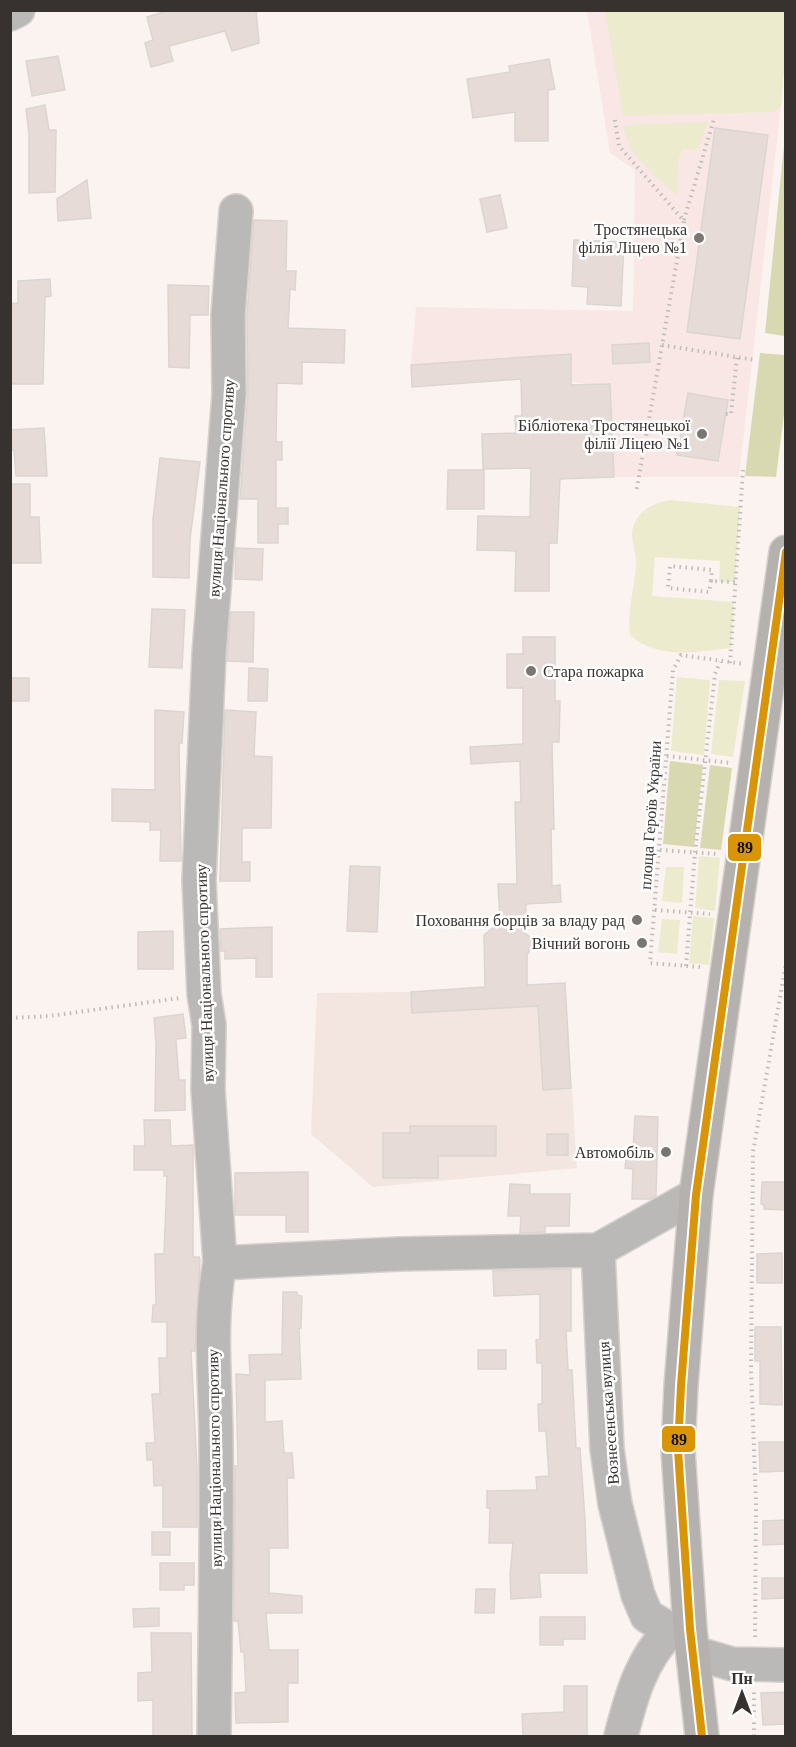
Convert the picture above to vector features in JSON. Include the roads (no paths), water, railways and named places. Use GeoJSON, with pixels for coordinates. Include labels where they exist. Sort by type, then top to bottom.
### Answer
{"type":"FeatureCollection","features":[{"type":"Feature","properties":{"kind":"main road"},"geometry":{"type":"LineString","coordinates":[[702,1737],[685,1637],[678,1450],[696,1195],[769,669],[782,606],[786,552]]}},
{"type":"Feature","properties":{"kind":"street"},"geometry":{"type":"LineString","coordinates":[[10,14],[18,10]]}},
{"type":"Feature","properties":{"kind":"street","name":"вулиця Національного спротиву"},"geometry":{"type":"LineString","coordinates":[[214,1737],[216,1443],[213,1352],[214,1290],[220,1263],[208,1090],[209,1025],[204,994],[199,880],[209,654],[228,405],[228,315],[236,211]]}},
{"type":"Feature","properties":{"kind":"street"},"geometry":{"type":"LineString","coordinates":[[220,1263],[399,1254],[598,1250],[696,1195]]}},
{"type":"Feature","properties":{"kind":"street","name":"Вознесенська вулиця"},"geometry":{"type":"LineString","coordinates":[[598,1250],[607,1449],[615,1504],[638,1595],[647,1616],[732,1664],[770,1665]]}},
{"type":"Feature","properties":{"kind":"street"},"geometry":{"type":"LineString","coordinates":[[621,1737],[634,1688],[658,1643],[685,1637]]}},
{"type":"Feature","properties":{"kind":"place","name":"Тростянецька філія Ліцею №1"},"geometry":{"type":"Point","coordinates":[699,238]}},
{"type":"Feature","properties":{"kind":"place","name":"Бібліотека Тростянецької філії Ліцею №1"},"geometry":{"type":"Point","coordinates":[702,434]}},
{"type":"Feature","properties":{"kind":"place","name":"Стара пожарка"},"geometry":{"type":"Point","coordinates":[531,671]}},
{"type":"Feature","properties":{"kind":"place","name":"Поховання борців за владу рад"},"geometry":{"type":"Point","coordinates":[637,920]}},
{"type":"Feature","properties":{"kind":"place","name":"Вічний вогонь"},"geometry":{"type":"Point","coordinates":[642,943]}},
{"type":"Feature","properties":{"kind":"place","name":"Автомобіль"},"geometry":{"type":"Point","coordinates":[666,1152]}}]}
